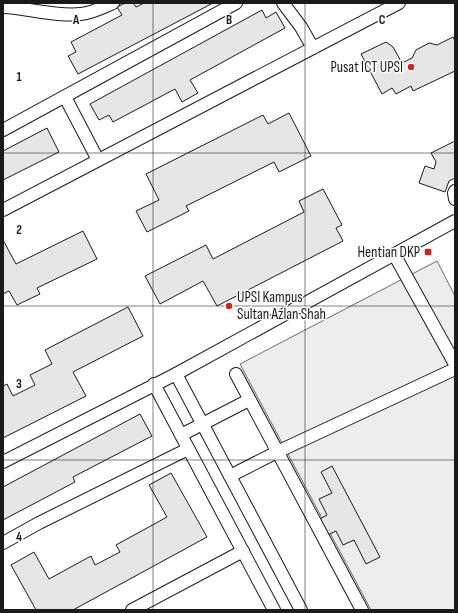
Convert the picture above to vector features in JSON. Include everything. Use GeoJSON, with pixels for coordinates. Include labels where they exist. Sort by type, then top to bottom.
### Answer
{"type":"FeatureCollection","features":[{"type":"Feature","properties":{"kind":"street"},"geometry":{"type":"LineString","coordinates":[[3,8],[81,14],[98,11],[113,3]]}},
{"type":"Feature","properties":{"kind":"street"},"geometry":{"type":"LineString","coordinates":[[3,130],[236,3]]}},
{"type":"Feature","properties":{"kind":"street"},"geometry":{"type":"LineString","coordinates":[[284,3],[302,27],[313,48]]}},
{"type":"Feature","properties":{"kind":"street"},"geometry":{"type":"LineString","coordinates":[[3,210],[399,3]]}},
{"type":"Feature","properties":{"kind":"street"},"geometry":{"type":"LineString","coordinates":[[65,97],[98,160]]}},
{"type":"Feature","properties":{"kind":"street"},"geometry":{"type":"LineString","coordinates":[[455,191],[455,199]]}},
{"type":"Feature","properties":{"kind":"street"},"geometry":{"type":"LineString","coordinates":[[3,462],[176,374],[455,221]]}},
{"type":"Feature","properties":{"kind":"street"},"geometry":{"type":"LineString","coordinates":[[394,254],[455,364]]}},
{"type":"Feature","properties":{"kind":"street"},"geometry":{"type":"LineString","coordinates":[[230,476],[277,452],[455,369]]}},
{"type":"Feature","properties":{"kind":"street"},"geometry":{"type":"LineString","coordinates":[[176,374],[301,610]]}},
{"type":"Feature","properties":{"kind":"street"},"geometry":{"type":"LineString","coordinates":[[236,374],[362,610]]}},
{"type":"Feature","properties":{"kind":"street"},"geometry":{"type":"LineString","coordinates":[[154,384],[274,610]]}},
{"type":"Feature","properties":{"kind":"street"},"geometry":{"type":"LineString","coordinates":[[181,435],[249,400]]}},
{"type":"Feature","properties":{"kind":"street"},"geometry":{"type":"LineString","coordinates":[[3,543],[188,449]]}},
{"type":"Feature","properties":{"kind":"street"},"geometry":{"type":"LineString","coordinates":[[132,610],[243,551]]}},
{"type":"Feature","properties":{"kind":"shaded area"},"geometry":{"type":"Polygon","coordinates":[[[437,261],[455,296],[455,610],[371,610],[240,364],[437,261]]]}},
{"type":"Feature","properties":{"kind":"building"},"geometry":{"type":"Polygon","coordinates":[[[125,3],[133,3],[136,7],[144,3],[213,3],[78,74],[68,56],[76,52],[71,42],[122,15],[117,7],[125,3]]]}},
{"type":"Feature","properties":{"kind":"building"},"geometry":{"type":"Polygon","coordinates":[[[262,10],[266,18],[276,12],[285,28],[190,80],[198,93],[182,102],[175,89],[113,122],[109,115],[99,120],[90,104],[262,10]]]}},
{"type":"Feature","properties":{"kind":"building","name":"Pusat ICT UPSI"},"geometry":{"type":"Polygon","coordinates":[[[453,37],[455,41],[455,71],[413,91],[411,86],[396,94],[392,88],[382,94],[361,54],[386,42],[393,47],[402,63],[412,58],[416,50],[429,43],[437,45],[453,37]]]}},
{"type":"Feature","properties":{"kind":"building"},"geometry":{"type":"Polygon","coordinates":[[[289,113],[311,156],[279,172],[274,162],[186,206],[189,211],[147,232],[136,211],[159,200],[146,174],[263,115],[268,124],[289,113]]]}},
{"type":"Feature","properties":{"kind":"building"},"geometry":{"type":"Polygon","coordinates":[[[47,128],[59,152],[3,180],[3,151],[47,128]]]}},
{"type":"Feature","properties":{"kind":"building"},"geometry":{"type":"Polygon","coordinates":[[[455,141],[455,178],[449,181],[445,192],[419,183],[425,166],[434,169],[436,162],[431,153],[455,141]]]}},
{"type":"Feature","properties":{"kind":"building"},"geometry":{"type":"Polygon","coordinates":[[[323,189],[342,225],[336,228],[343,241],[217,306],[203,281],[160,304],[145,276],[206,245],[213,259],[304,212],[299,201],[323,189]]]}},
{"type":"Feature","properties":{"kind":"building"},"geometry":{"type":"Polygon","coordinates":[[[83,231],[97,259],[37,288],[40,294],[17,305],[9,291],[3,294],[3,240],[16,264],[83,231]]]}},
{"type":"Feature","properties":{"kind":"building"},"geometry":{"type":"Polygon","coordinates":[[[128,307],[143,336],[73,372],[86,396],[3,438],[3,386],[7,384],[13,396],[35,385],[30,375],[52,364],[45,350],[128,307]]]}},
{"type":"Feature","properties":{"kind":"building"},"geometry":{"type":"Polygon","coordinates":[[[140,414],[152,436],[73,477],[75,482],[3,520],[3,487],[140,414]]]}},
{"type":"Feature","properties":{"kind":"building"},"geometry":{"type":"Polygon","coordinates":[[[332,466],[380,557],[366,564],[354,540],[343,545],[336,531],[328,535],[320,519],[327,515],[319,499],[332,493],[321,472],[332,466]]]}},
{"type":"Feature","properties":{"kind":"building"},"geometry":{"type":"Polygon","coordinates":[[[171,473],[207,537],[73,610],[36,610],[11,565],[34,552],[49,579],[91,556],[95,565],[120,552],[116,545],[167,517],[149,485],[171,473]]]}},
{"type":"Feature","properties":{"kind":"place","name":"Pusat ICT UPSI"},"geometry":{"type":"Point","coordinates":[411,67]}},
{"type":"Feature","properties":{"kind":"place","name":"Hentian DKP"},"geometry":{"type":"Point","coordinates":[428,252]}},
{"type":"Feature","properties":{"kind":"place","name":"UPSI Kampus Sultan Azlan Shah"},"geometry":{"type":"Point","coordinates":[229,306]}}]}
